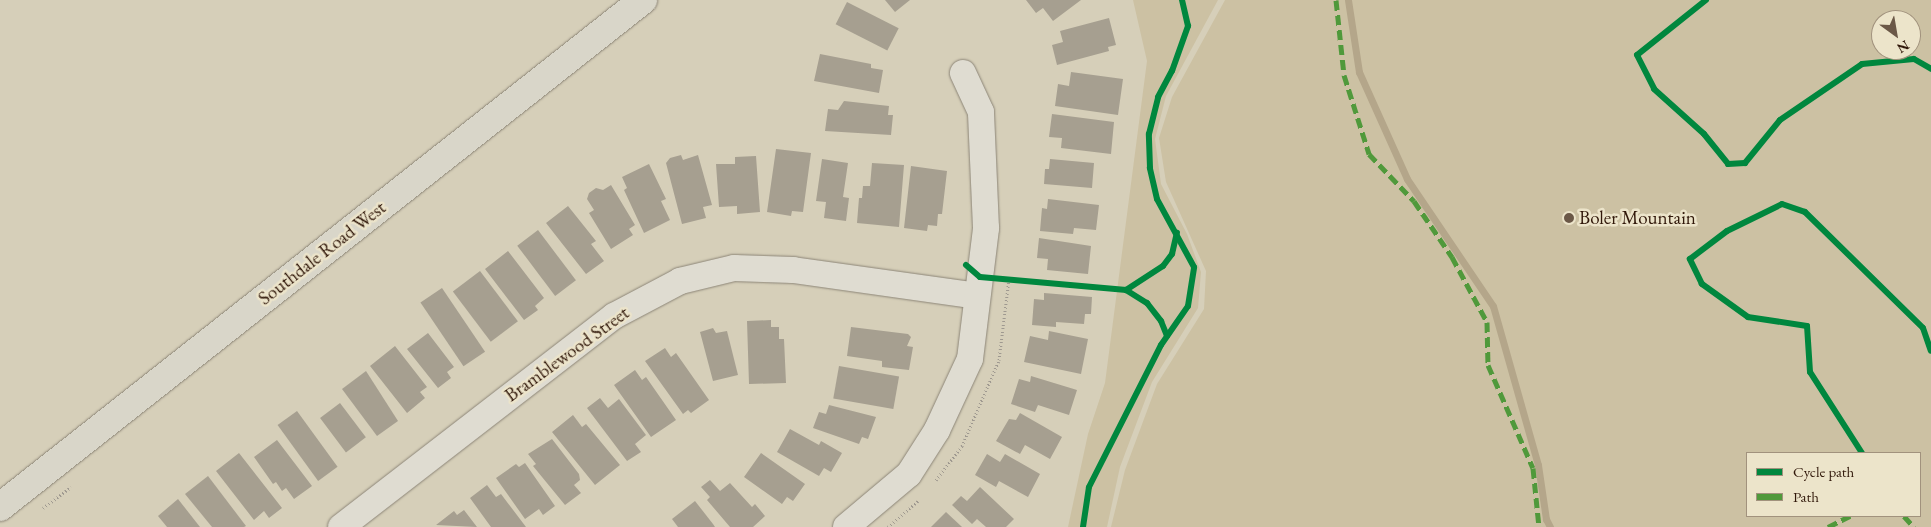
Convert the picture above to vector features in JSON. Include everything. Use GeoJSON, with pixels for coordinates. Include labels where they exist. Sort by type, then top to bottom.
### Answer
{"type":"FeatureCollection","features":[{"type":"Feature","properties":{"kind":"main road","name":"Southdale Road West"},"geometry":{"type":"LineString","coordinates":[[0,507],[643,0]]}},
{"type":"Feature","properties":{"kind":"street"},"geometry":{"type":"LineString","coordinates":[[846,527],[909,474],[938,430],[970,358],[986,228],[981,112],[963,73]]}},
{"type":"Feature","properties":{"kind":"street","name":"Bramblewood Street"},"geometry":{"type":"LineString","coordinates":[[340,527],[614,316],[680,281],[734,268],[793,270],[977,296]]}},
{"type":"Feature","properties":{"kind":"path"},"geometry":{"type":"LineString","coordinates":[[36,513],[71,487]]}},
{"type":"Feature","properties":{"kind":"shaded area"},"geometry":{"type":"Polygon","coordinates":[[[1133,0],[1218,0],[1166,96],[1155,139],[1161,184],[1187,234],[1201,272],[1198,308],[1152,382],[1120,467],[1107,527],[1068,527],[1088,434],[1105,383],[1147,61],[1133,0]]]}},
{"type":"Feature","properties":{"kind":"shaded area","name":"Boler Mountain"},"geometry":{"type":"Polygon","coordinates":[[[1225,0],[1931,0],[1931,527],[1111,527],[1125,470],[1157,384],[1204,309],[1206,271],[1166,182],[1159,138],[1172,97],[1225,0]]]}},
{"type":"Feature","properties":{"kind":"building"},"geometry":{"type":"Polygon","coordinates":[[[885,0],[910,0],[895,12],[885,0]]]}},
{"type":"Feature","properties":{"kind":"building"},"geometry":{"type":"Polygon","coordinates":[[[1026,0],[1081,0],[1053,21],[1043,8],[1036,13],[1026,0]]]}},
{"type":"Feature","properties":{"kind":"building"},"geometry":{"type":"Polygon","coordinates":[[[847,2],[899,28],[887,51],[836,24],[847,2]]]}},
{"type":"Feature","properties":{"kind":"building"},"geometry":{"type":"Polygon","coordinates":[[[1109,18],[1116,45],[1108,47],[1109,51],[1057,65],[1052,45],[1063,42],[1060,31],[1109,18]]]}},
{"type":"Feature","properties":{"kind":"building"},"geometry":{"type":"Polygon","coordinates":[[[820,54],[871,64],[871,68],[883,70],[879,93],[814,81],[820,54]]]}},
{"type":"Feature","properties":{"kind":"building"},"geometry":{"type":"Polygon","coordinates":[[[1071,72],[1123,79],[1118,115],[1055,106],[1058,84],[1069,86],[1071,72]]]}},
{"type":"Feature","properties":{"kind":"building"},"geometry":{"type":"Polygon","coordinates":[[[844,101],[889,106],[888,115],[893,115],[891,135],[825,131],[828,109],[838,110],[844,101]]]}},
{"type":"Feature","properties":{"kind":"building"},"geometry":{"type":"Polygon","coordinates":[[[1052,114],[1114,122],[1111,154],[1061,148],[1062,138],[1049,137],[1052,114]]]}},
{"type":"Feature","properties":{"kind":"building"},"geometry":{"type":"Polygon","coordinates":[[[776,149],[811,153],[803,212],[792,211],[791,216],[767,212],[776,149]]]}},
{"type":"Feature","properties":{"kind":"building"},"geometry":{"type":"Polygon","coordinates":[[[681,155],[683,160],[698,155],[712,205],[703,207],[706,218],[682,224],[666,163],[670,158],[681,155]]]}},
{"type":"Feature","properties":{"kind":"building"},"geometry":{"type":"Polygon","coordinates":[[[756,156],[760,212],[737,214],[737,206],[719,207],[716,164],[735,164],[735,157],[756,156]]]}},
{"type":"Feature","properties":{"kind":"building"},"geometry":{"type":"Polygon","coordinates":[[[822,159],[848,163],[843,197],[849,198],[846,221],[824,218],[826,202],[816,201],[822,159]]]}},
{"type":"Feature","properties":{"kind":"building"},"geometry":{"type":"Polygon","coordinates":[[[1050,159],[1094,163],[1092,188],[1044,184],[1045,169],[1049,169],[1050,159]]]}},
{"type":"Feature","properties":{"kind":"building"},"geometry":{"type":"Polygon","coordinates":[[[872,163],[904,165],[899,227],[857,223],[859,198],[862,198],[863,186],[870,186],[872,163]]]}},
{"type":"Feature","properties":{"kind":"building"},"geometry":{"type":"Polygon","coordinates":[[[649,164],[666,199],[661,201],[670,220],[644,233],[624,190],[627,188],[622,177],[649,164]]]}},
{"type":"Feature","properties":{"kind":"building"},"geometry":{"type":"Polygon","coordinates":[[[911,166],[947,171],[942,214],[938,214],[937,226],[928,225],[927,231],[904,228],[911,166]]]}},
{"type":"Feature","properties":{"kind":"building"},"geometry":{"type":"Polygon","coordinates":[[[611,185],[635,225],[629,229],[633,235],[611,249],[589,213],[594,210],[587,199],[589,193],[596,188],[603,190],[611,185]]]}},
{"type":"Feature","properties":{"kind":"building"},"geometry":{"type":"Polygon","coordinates":[[[1048,199],[1099,205],[1096,230],[1074,228],[1073,234],[1040,231],[1042,208],[1047,209],[1048,199]]]}},
{"type":"Feature","properties":{"kind":"building"},"geometry":{"type":"Polygon","coordinates":[[[568,206],[596,241],[591,244],[604,261],[586,274],[546,223],[568,206]]]}},
{"type":"Feature","properties":{"kind":"building"},"geometry":{"type":"Polygon","coordinates":[[[538,230],[576,280],[555,296],[517,246],[538,230]]]}},
{"type":"Feature","properties":{"kind":"building"},"geometry":{"type":"Polygon","coordinates":[[[1039,238],[1091,246],[1088,274],[1047,270],[1048,259],[1037,258],[1039,238]]]}},
{"type":"Feature","properties":{"kind":"building"},"geometry":{"type":"Polygon","coordinates":[[[508,251],[544,298],[535,306],[538,310],[524,320],[485,269],[508,251]]]}},
{"type":"Feature","properties":{"kind":"building"},"geometry":{"type":"Polygon","coordinates":[[[480,271],[518,321],[491,342],[453,291],[480,271]]]}},
{"type":"Feature","properties":{"kind":"building"},"geometry":{"type":"Polygon","coordinates":[[[442,288],[485,352],[464,366],[420,303],[442,288]]]}},
{"type":"Feature","properties":{"kind":"building"},"geometry":{"type":"Polygon","coordinates":[[[1044,293],[1092,297],[1091,314],[1085,314],[1084,324],[1056,322],[1056,327],[1032,325],[1034,299],[1044,300],[1044,293]]]}},
{"type":"Feature","properties":{"kind":"building"},"geometry":{"type":"Polygon","coordinates":[[[771,320],[771,327],[779,327],[779,339],[784,339],[786,383],[749,384],[747,321],[771,320]]]}},
{"type":"Feature","properties":{"kind":"building"},"geometry":{"type":"Polygon","coordinates":[[[851,327],[908,334],[911,337],[907,346],[913,347],[909,370],[882,367],[882,361],[847,356],[851,327]]]}},
{"type":"Feature","properties":{"kind":"building"},"geometry":{"type":"Polygon","coordinates":[[[713,328],[716,333],[727,331],[738,375],[713,381],[700,332],[713,328]]]}},
{"type":"Feature","properties":{"kind":"building"},"geometry":{"type":"Polygon","coordinates":[[[1049,331],[1088,339],[1081,374],[1024,362],[1030,336],[1048,340],[1049,331]]]}},
{"type":"Feature","properties":{"kind":"building"},"geometry":{"type":"Polygon","coordinates":[[[428,333],[454,367],[447,372],[451,378],[438,388],[407,349],[428,333]]]}},
{"type":"Feature","properties":{"kind":"building"},"geometry":{"type":"Polygon","coordinates":[[[395,346],[427,387],[420,392],[425,398],[407,413],[370,366],[395,346]]]}},
{"type":"Feature","properties":{"kind":"building"},"geometry":{"type":"Polygon","coordinates":[[[665,348],[671,357],[676,353],[709,400],[691,413],[688,410],[683,414],[645,361],[665,348]]]}},
{"type":"Feature","properties":{"kind":"building"},"geometry":{"type":"Polygon","coordinates":[[[839,366],[899,377],[893,409],[833,398],[839,366]]]}},
{"type":"Feature","properties":{"kind":"building"},"geometry":{"type":"Polygon","coordinates":[[[635,370],[642,380],[646,377],[676,420],[651,437],[614,385],[635,370]]]}},
{"type":"Feature","properties":{"kind":"building"},"geometry":{"type":"Polygon","coordinates":[[[366,371],[398,421],[377,436],[342,389],[366,371]]]}},
{"type":"Feature","properties":{"kind":"building"},"geometry":{"type":"Polygon","coordinates":[[[1031,376],[1077,390],[1069,415],[1038,405],[1035,412],[1011,404],[1019,379],[1030,382],[1031,376]]]}},
{"type":"Feature","properties":{"kind":"building"},"geometry":{"type":"Polygon","coordinates":[[[600,398],[608,408],[619,399],[646,435],[635,444],[641,452],[627,461],[587,408],[600,398]]]}},
{"type":"Feature","properties":{"kind":"building"},"geometry":{"type":"Polygon","coordinates":[[[340,403],[366,437],[346,452],[320,418],[340,403]]]}},
{"type":"Feature","properties":{"kind":"building"},"geometry":{"type":"Polygon","coordinates":[[[829,405],[876,417],[868,439],[862,437],[859,444],[813,428],[819,412],[826,414],[829,405]]]}},
{"type":"Feature","properties":{"kind":"building"},"geometry":{"type":"Polygon","coordinates":[[[297,411],[338,467],[318,481],[278,425],[297,411]]]}},
{"type":"Feature","properties":{"kind":"building"},"geometry":{"type":"Polygon","coordinates":[[[1020,413],[1062,437],[1050,459],[1025,445],[1020,454],[996,441],[1009,419],[1016,420],[1020,413]]]}},
{"type":"Feature","properties":{"kind":"building"},"geometry":{"type":"Polygon","coordinates":[[[573,415],[582,427],[586,424],[620,465],[595,485],[552,432],[573,415]]]}},
{"type":"Feature","properties":{"kind":"building"},"geometry":{"type":"Polygon","coordinates":[[[790,429],[819,445],[821,441],[842,453],[831,472],[824,468],[819,476],[777,452],[790,429]]]}},
{"type":"Feature","properties":{"kind":"building"},"geometry":{"type":"Polygon","coordinates":[[[552,439],[579,474],[580,480],[574,485],[581,493],[565,505],[533,466],[536,464],[528,454],[552,439]]]}},
{"type":"Feature","properties":{"kind":"building"},"geometry":{"type":"Polygon","coordinates":[[[277,440],[312,486],[294,499],[286,488],[282,491],[276,482],[273,484],[254,457],[277,440]]]}},
{"type":"Feature","properties":{"kind":"building"},"geometry":{"type":"Polygon","coordinates":[[[239,453],[282,508],[269,518],[264,511],[254,520],[216,471],[239,453]]]}},
{"type":"Feature","properties":{"kind":"building"},"geometry":{"type":"Polygon","coordinates":[[[761,453],[805,484],[793,501],[787,497],[782,504],[744,477],[761,453]]]}},
{"type":"Feature","properties":{"kind":"building"},"geometry":{"type":"Polygon","coordinates":[[[987,454],[1000,462],[1005,454],[1040,474],[1028,497],[999,481],[996,487],[975,475],[987,454]]]}},
{"type":"Feature","properties":{"kind":"building"},"geometry":{"type":"Polygon","coordinates":[[[525,463],[555,506],[543,515],[539,509],[525,519],[496,478],[516,464],[519,467],[525,463]]]}},
{"type":"Feature","properties":{"kind":"building"},"geometry":{"type":"Polygon","coordinates":[[[208,476],[246,526],[212,527],[185,494],[208,476]]]}},
{"type":"Feature","properties":{"kind":"building"},"geometry":{"type":"Polygon","coordinates":[[[710,480],[720,491],[730,483],[752,507],[755,504],[765,516],[753,527],[730,527],[707,500],[710,497],[701,487],[710,480]]]}},
{"type":"Feature","properties":{"kind":"building"},"geometry":{"type":"Polygon","coordinates":[[[487,485],[496,497],[501,494],[526,527],[491,527],[470,498],[487,485]]]}},
{"type":"Feature","properties":{"kind":"building"},"geometry":{"type":"Polygon","coordinates":[[[980,487],[1014,519],[1006,527],[986,527],[977,519],[972,524],[952,505],[961,496],[967,501],[980,487]]]}},
{"type":"Feature","properties":{"kind":"building"},"geometry":{"type":"Polygon","coordinates":[[[178,499],[200,527],[167,527],[158,516],[178,499]]]}},
{"type":"Feature","properties":{"kind":"building"},"geometry":{"type":"Polygon","coordinates":[[[695,501],[715,527],[678,527],[672,519],[695,501]]]}},
{"type":"Feature","properties":{"kind":"building"},"geometry":{"type":"Polygon","coordinates":[[[464,510],[477,527],[436,525],[454,511],[457,515],[464,510]]]}},
{"type":"Feature","properties":{"kind":"building"},"geometry":{"type":"Polygon","coordinates":[[[946,512],[962,527],[931,527],[946,512]]]}},
{"type":"Feature","properties":{"kind":"waterway"},"geometry":{"type":"LineString","coordinates":[[1348,0],[1359,72],[1407,179],[1493,306],[1538,465],[1546,519],[1550,527]]}},
{"type":"Feature","properties":{"kind":"marked path"},"geometry":{"type":"LineString","coordinates":[[1336,0],[1344,75],[1369,154],[1414,201],[1452,257],[1487,322],[1488,365],[1533,468],[1539,527]]}},
{"type":"Feature","properties":{"kind":"marked path"},"geometry":{"type":"LineString","coordinates":[[1828,527],[1848,517]]}},
{"type":"Feature","properties":{"kind":"marked path"},"geometry":{"type":"LineString","coordinates":[[1905,517],[1914,527]]}},
{"type":"Feature","properties":{"kind":"cycle path"},"geometry":{"type":"LineString","coordinates":[[1083,527],[1089,487],[1161,345],[1188,306],[1194,267],[1157,199],[1150,168],[1149,134],[1158,97],[1172,71],[1188,26],[1182,0]]}},
{"type":"Feature","properties":{"kind":"cycle path"},"geometry":{"type":"LineString","coordinates":[[1706,0],[1637,55],[1654,89],[1704,134],[1728,164],[1745,163],[1780,120],[1862,64],[1914,59],[1931,69]]}},
{"type":"Feature","properties":{"kind":"cycle path"},"geometry":{"type":"LineString","coordinates":[[1861,452],[1810,372],[1807,326],[1748,317],[1702,284],[1690,259],[1727,231],[1782,204],[1805,212],[1923,328],[1931,351]]}},
{"type":"Feature","properties":{"kind":"cycle path"},"geometry":{"type":"LineString","coordinates":[[966,265],[980,277],[1126,290],[1163,266],[1172,254],[1177,233]]}},
{"type":"Feature","properties":{"kind":"cycle path"},"geometry":{"type":"LineString","coordinates":[[1126,290],[1147,303],[1161,321],[1167,336]]}},
{"type":"Feature","properties":{"kind":"place","name":"Boler Mountain"},"geometry":{"type":"Point","coordinates":[1569,218]}}]}
